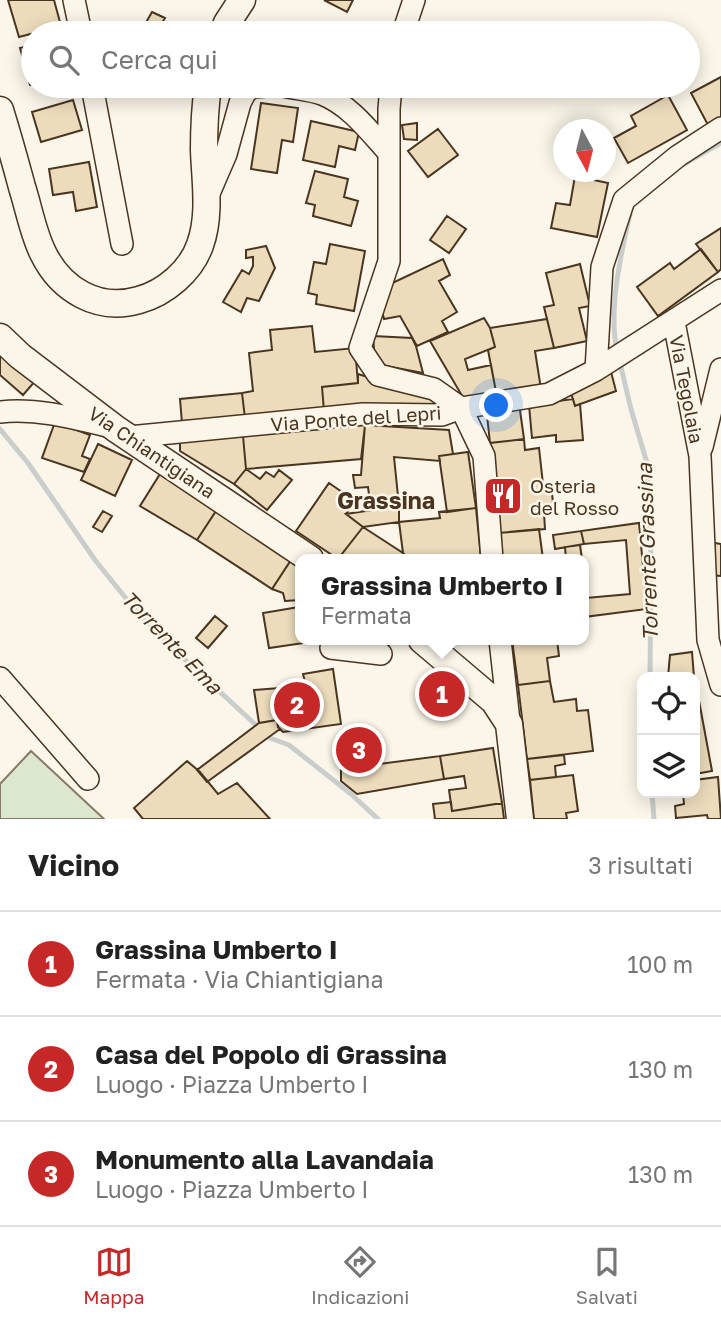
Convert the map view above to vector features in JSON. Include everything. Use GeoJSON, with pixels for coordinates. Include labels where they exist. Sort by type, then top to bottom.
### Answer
{"type":"FeatureCollection","features":[{"type":"Feature","properties":{"kind":"main road"},"geometry":{"type":"LineString","coordinates":[[229,21],[243,0]]}},
{"type":"Feature","properties":{"kind":"main road"},"geometry":{"type":"LineString","coordinates":[[0,110],[37,237],[52,269],[62,281],[85,297],[98,302],[124,304],[166,288],[193,260],[200,245],[205,226],[204,127],[207,98]]}},
{"type":"Feature","properties":{"kind":"main road","name":"Via Chiantigiana"},"geometry":{"type":"LineString","coordinates":[[0,337],[20,356],[122,433],[303,554]]}},
{"type":"Feature","properties":{"kind":"main road"},"geometry":{"type":"LineString","coordinates":[[428,645],[494,701],[509,724],[520,819]]}},
{"type":"Feature","properties":{"kind":"street"},"geometry":{"type":"LineString","coordinates":[[74,0],[78,21]]}},
{"type":"Feature","properties":{"kind":"street"},"geometry":{"type":"LineString","coordinates":[[407,21],[414,0]]}},
{"type":"Feature","properties":{"kind":"street"},"geometry":{"type":"LineString","coordinates":[[94,98],[122,244]]}},
{"type":"Feature","properties":{"kind":"street"},"geometry":{"type":"LineString","coordinates":[[206,200],[226,154],[242,98]]}},
{"type":"Feature","properties":{"kind":"street"},"geometry":{"type":"LineString","coordinates":[[329,98],[362,123],[389,153]]}},
{"type":"Feature","properties":{"kind":"street"},"geometry":{"type":"LineString","coordinates":[[389,98],[389,261],[360,348],[378,375],[434,389],[461,408],[484,456],[492,554]]}},
{"type":"Feature","properties":{"kind":"street"},"geometry":{"type":"LineString","coordinates":[[603,365],[602,267],[624,200],[678,156],[721,128]]}},
{"type":"Feature","properties":{"kind":"street","name":"Via Ponte del Lepri"},"geometry":{"type":"LineString","coordinates":[[8,411],[59,415],[122,433],[363,414],[442,415],[461,408],[549,394],[648,338],[721,290]]}},
{"type":"Feature","properties":{"kind":"street","name":"Via Tegolaia"},"geometry":{"type":"LineString","coordinates":[[674,322],[700,456],[708,640],[721,685]]}},
{"type":"Feature","properties":{"kind":"street","name":"Via Tegolaia"},"geometry":{"type":"LineString","coordinates":[[700,456],[721,369]]}},
{"type":"Feature","properties":{"kind":"street"},"geometry":{"type":"LineString","coordinates":[[501,645],[509,724]]}},
{"type":"Feature","properties":{"kind":"street"},"geometry":{"type":"LineString","coordinates":[[331,648],[381,654]]}},
{"type":"Feature","properties":{"kind":"street"},"geometry":{"type":"LineString","coordinates":[[0,678],[89,779]]}},
{"type":"Feature","properties":{"kind":"green space"},"geometry":{"type":"Polygon","coordinates":[[[31,751],[104,819],[0,819],[0,784],[31,751]]]}},
{"type":"Feature","properties":{"kind":"building"},"geometry":{"type":"Polygon","coordinates":[[[8,0],[54,0],[60,21],[21,21],[19,37],[8,0]]]}},
{"type":"Feature","properties":{"kind":"building"},"geometry":{"type":"Polygon","coordinates":[[[324,0],[353,0],[347,12],[324,0]]]}},
{"type":"Feature","properties":{"kind":"building"},"geometry":{"type":"Polygon","coordinates":[[[152,12],[165,18],[163,21],[147,21],[152,12]]]}},
{"type":"Feature","properties":{"kind":"building"},"geometry":{"type":"Polygon","coordinates":[[[721,77],[721,119],[708,125],[694,98],[700,98],[700,88],[721,77]]]}},
{"type":"Feature","properties":{"kind":"building"},"geometry":{"type":"Polygon","coordinates":[[[663,98],[670,98],[687,130],[628,163],[616,137],[636,126],[631,116],[663,98]]]}},
{"type":"Feature","properties":{"kind":"building"},"geometry":{"type":"Polygon","coordinates":[[[73,100],[82,130],[41,142],[32,112],[73,100]]]}},
{"type":"Feature","properties":{"kind":"building"},"geometry":{"type":"Polygon","coordinates":[[[261,103],[298,108],[293,142],[282,140],[277,173],[251,169],[261,103]]]}},
{"type":"Feature","properties":{"kind":"building"},"geometry":{"type":"Polygon","coordinates":[[[311,121],[359,132],[355,150],[339,146],[335,167],[303,160],[311,121]]]}},
{"type":"Feature","properties":{"kind":"building"},"geometry":{"type":"Polygon","coordinates":[[[417,123],[417,140],[404,139],[402,125],[417,123]]]}},
{"type":"Feature","properties":{"kind":"building"},"geometry":{"type":"Polygon","coordinates":[[[438,129],[458,155],[428,177],[408,151],[438,129]]]}},
{"type":"Feature","properties":{"kind":"building"},"geometry":{"type":"Polygon","coordinates":[[[89,162],[97,207],[76,211],[73,192],[53,195],[49,169],[89,162]]]}},
{"type":"Feature","properties":{"kind":"building"},"geometry":{"type":"Polygon","coordinates":[[[315,171],[348,179],[344,197],[358,201],[351,226],[313,216],[315,205],[306,203],[315,171]]]}},
{"type":"Feature","properties":{"kind":"building"},"geometry":{"type":"Polygon","coordinates":[[[574,182],[608,183],[597,237],[551,228],[556,203],[570,205],[574,182]]]}},
{"type":"Feature","properties":{"kind":"building"},"geometry":{"type":"Polygon","coordinates":[[[447,216],[466,229],[449,253],[430,240],[447,216]]]}},
{"type":"Feature","properties":{"kind":"building"},"geometry":{"type":"Polygon","coordinates":[[[721,228],[721,269],[718,272],[696,244],[721,228]]]}},
{"type":"Feature","properties":{"kind":"building"},"geometry":{"type":"Polygon","coordinates":[[[330,244],[365,251],[354,311],[316,304],[317,295],[308,293],[314,262],[326,264],[330,244]]]}},
{"type":"Feature","properties":{"kind":"building"},"geometry":{"type":"Polygon","coordinates":[[[266,246],[275,268],[259,301],[247,298],[241,312],[223,302],[242,270],[249,274],[253,266],[253,257],[246,258],[246,250],[266,246]]]}},
{"type":"Feature","properties":{"kind":"building"},"geometry":{"type":"Polygon","coordinates":[[[701,249],[718,272],[658,316],[637,287],[670,263],[674,269],[701,249]]]}},
{"type":"Feature","properties":{"kind":"building"},"geometry":{"type":"Polygon","coordinates":[[[443,259],[450,275],[439,281],[457,312],[442,321],[448,332],[417,346],[400,316],[384,319],[380,303],[386,286],[443,259]]]}},
{"type":"Feature","properties":{"kind":"building"},"geometry":{"type":"Polygon","coordinates":[[[580,264],[590,306],[579,308],[587,341],[554,348],[544,307],[554,305],[546,273],[580,264]]]}},
{"type":"Feature","properties":{"kind":"building"},"geometry":{"type":"Polygon","coordinates":[[[484,318],[495,347],[465,359],[468,370],[491,365],[497,397],[465,401],[430,341],[484,318]]]}},
{"type":"Feature","properties":{"kind":"building"},"geometry":{"type":"Polygon","coordinates":[[[547,319],[554,348],[535,351],[541,389],[497,397],[488,350],[495,347],[490,328],[547,319]]]}},
{"type":"Feature","properties":{"kind":"building"},"geometry":{"type":"Polygon","coordinates":[[[312,326],[315,352],[355,348],[358,383],[322,387],[324,411],[245,418],[242,393],[253,391],[249,353],[272,350],[270,330],[312,326]]]}},
{"type":"Feature","properties":{"kind":"building"},"geometry":{"type":"Polygon","coordinates":[[[373,336],[412,338],[423,373],[386,366],[375,361],[373,336]]]}},
{"type":"Feature","properties":{"kind":"building"},"geometry":{"type":"Polygon","coordinates":[[[0,350],[37,379],[23,395],[0,375],[0,350]]]}},
{"type":"Feature","properties":{"kind":"building"},"geometry":{"type":"Polygon","coordinates":[[[610,368],[616,391],[575,406],[570,390],[610,368]]]}},
{"type":"Feature","properties":{"kind":"building"},"geometry":{"type":"Polygon","coordinates":[[[358,374],[438,399],[441,411],[324,411],[322,387],[358,383],[358,374]]]}},
{"type":"Feature","properties":{"kind":"building"},"geometry":{"type":"Polygon","coordinates":[[[242,393],[245,418],[182,423],[180,399],[242,393]]]}},
{"type":"Feature","properties":{"kind":"building"},"geometry":{"type":"Polygon","coordinates":[[[573,399],[575,406],[580,404],[583,440],[556,442],[556,435],[532,438],[529,405],[573,399]]]}},
{"type":"Feature","properties":{"kind":"building"},"geometry":{"type":"Polygon","coordinates":[[[519,403],[524,439],[490,443],[486,406],[519,403]]]}},
{"type":"Feature","properties":{"kind":"building"},"geometry":{"type":"Polygon","coordinates":[[[55,422],[90,435],[82,456],[90,459],[84,472],[42,458],[55,422]]]}},
{"type":"Feature","properties":{"kind":"building"},"geometry":{"type":"Polygon","coordinates":[[[365,425],[361,459],[246,469],[243,436],[365,425]]]}},
{"type":"Feature","properties":{"kind":"building"},"geometry":{"type":"Polygon","coordinates":[[[365,425],[449,430],[453,454],[439,456],[440,461],[394,457],[399,506],[371,510],[368,487],[355,488],[353,475],[361,475],[365,425]]]}},
{"type":"Feature","properties":{"kind":"building"},"geometry":{"type":"Polygon","coordinates":[[[243,436],[246,469],[234,484],[180,451],[180,440],[243,436]]]}},
{"type":"Feature","properties":{"kind":"building"},"geometry":{"type":"Polygon","coordinates":[[[524,439],[525,450],[539,448],[543,484],[551,484],[554,512],[544,513],[545,529],[499,533],[490,443],[524,439]]]}},
{"type":"Feature","properties":{"kind":"building"},"geometry":{"type":"Polygon","coordinates":[[[98,444],[132,460],[115,496],[81,480],[98,444]]]}},
{"type":"Feature","properties":{"kind":"building"},"geometry":{"type":"Polygon","coordinates":[[[468,452],[476,508],[447,512],[439,456],[468,452]]]}},
{"type":"Feature","properties":{"kind":"building"},"geometry":{"type":"Polygon","coordinates":[[[246,469],[260,479],[266,472],[274,477],[279,470],[292,480],[267,510],[234,484],[246,469]]]}},
{"type":"Feature","properties":{"kind":"building"},"geometry":{"type":"Polygon","coordinates":[[[160,474],[216,511],[197,540],[140,506],[160,474]]]}},
{"type":"Feature","properties":{"kind":"building"},"geometry":{"type":"Polygon","coordinates":[[[329,483],[355,501],[346,514],[363,527],[342,554],[330,554],[296,531],[329,483]]]}},
{"type":"Feature","properties":{"kind":"building"},"geometry":{"type":"Polygon","coordinates":[[[399,506],[399,522],[363,527],[346,514],[399,506]]]}},
{"type":"Feature","properties":{"kind":"building"},"geometry":{"type":"Polygon","coordinates":[[[476,508],[481,554],[403,553],[399,522],[440,518],[439,512],[476,508]]]}},
{"type":"Feature","properties":{"kind":"building"},"geometry":{"type":"Polygon","coordinates":[[[103,511],[112,516],[102,532],[93,527],[103,511]]]}},
{"type":"Feature","properties":{"kind":"building"},"geometry":{"type":"Polygon","coordinates":[[[216,511],[291,560],[272,589],[197,540],[216,511]]]}},
{"type":"Feature","properties":{"kind":"building"},"geometry":{"type":"Polygon","coordinates":[[[639,523],[647,609],[589,616],[589,598],[630,594],[626,540],[584,544],[581,531],[639,523]]]}},
{"type":"Feature","properties":{"kind":"building"},"geometry":{"type":"Polygon","coordinates":[[[363,527],[404,554],[342,554],[363,527]]]}},
{"type":"Feature","properties":{"kind":"building"},"geometry":{"type":"Polygon","coordinates":[[[539,529],[542,554],[501,554],[499,533],[539,529]]]}},
{"type":"Feature","properties":{"kind":"building"},"geometry":{"type":"Polygon","coordinates":[[[581,531],[584,544],[555,549],[553,535],[581,531]]]}},
{"type":"Feature","properties":{"kind":"building"},"geometry":{"type":"Polygon","coordinates":[[[715,543],[721,544],[721,576],[711,575],[715,543]]]}},
{"type":"Feature","properties":{"kind":"building"},"geometry":{"type":"Polygon","coordinates":[[[580,545],[581,554],[566,554],[565,547],[580,545]]]}},
{"type":"Feature","properties":{"kind":"building"},"geometry":{"type":"Polygon","coordinates":[[[291,560],[295,563],[295,600],[285,601],[283,593],[272,589],[291,560]]]}},
{"type":"Feature","properties":{"kind":"building"},"geometry":{"type":"Polygon","coordinates":[[[295,608],[295,644],[269,648],[263,613],[295,608]]]}},
{"type":"Feature","properties":{"kind":"building"},"geometry":{"type":"Polygon","coordinates":[[[215,616],[227,626],[208,648],[196,638],[215,616]]]}},
{"type":"Feature","properties":{"kind":"building"},"geometry":{"type":"Polygon","coordinates":[[[513,645],[558,645],[559,656],[547,658],[550,681],[518,685],[513,645]]]}},
{"type":"Feature","properties":{"kind":"building"},"geometry":{"type":"Polygon","coordinates":[[[692,652],[694,672],[668,672],[670,655],[692,652]]]}},
{"type":"Feature","properties":{"kind":"building"},"geometry":{"type":"Polygon","coordinates":[[[333,669],[341,724],[283,732],[278,727],[277,720],[259,723],[254,690],[306,686],[303,674],[333,669]]]}},
{"type":"Feature","properties":{"kind":"building"},"geometry":{"type":"Polygon","coordinates":[[[550,681],[554,702],[576,699],[577,711],[588,710],[593,751],[527,759],[518,685],[550,681]]]}},
{"type":"Feature","properties":{"kind":"building"},"geometry":{"type":"Polygon","coordinates":[[[700,706],[712,771],[700,773],[700,706]]]}},
{"type":"Feature","properties":{"kind":"building"},"geometry":{"type":"Polygon","coordinates":[[[277,720],[280,729],[207,782],[197,770],[259,723],[277,720]]]}},
{"type":"Feature","properties":{"kind":"building"},"geometry":{"type":"Polygon","coordinates":[[[493,748],[502,803],[452,811],[449,790],[466,788],[464,776],[444,779],[440,756],[493,748]]]}},
{"type":"Feature","properties":{"kind":"building"},"geometry":{"type":"Polygon","coordinates":[[[564,755],[565,764],[555,766],[556,777],[530,780],[527,759],[564,755]]]}},
{"type":"Feature","properties":{"kind":"building"},"geometry":{"type":"Polygon","coordinates":[[[440,756],[444,779],[357,794],[341,781],[341,769],[440,756]]]}},
{"type":"Feature","properties":{"kind":"building"},"geometry":{"type":"Polygon","coordinates":[[[187,761],[218,794],[237,783],[270,819],[143,819],[134,808],[187,761]]]}},
{"type":"Feature","properties":{"kind":"building"},"geometry":{"type":"Polygon","coordinates":[[[573,775],[578,811],[566,813],[567,819],[534,819],[530,780],[573,775]]]}},
{"type":"Feature","properties":{"kind":"building"},"geometry":{"type":"Polygon","coordinates":[[[718,777],[721,819],[708,819],[707,815],[676,818],[675,806],[684,804],[683,798],[700,798],[700,779],[718,777]]]}},
{"type":"Feature","properties":{"kind":"building"},"geometry":{"type":"Polygon","coordinates":[[[451,802],[452,811],[502,803],[504,819],[435,819],[433,804],[451,802]]]}},
{"type":"Feature","properties":{"kind":"waterway","name":"Torrente Grassina"},"geometry":{"type":"LineString","coordinates":[[684,164],[721,143]]}},
{"type":"Feature","properties":{"kind":"waterway","name":"Torrente Grassina"},"geometry":{"type":"LineString","coordinates":[[617,350],[615,300],[630,214]]}},
{"type":"Feature","properties":{"kind":"waterway","name":"Torrente Grassina"},"geometry":{"type":"LineString","coordinates":[[620,363],[647,463],[651,556],[650,672]]}},
{"type":"Feature","properties":{"kind":"waterway","name":"Torrente Ema"},"geometry":{"type":"LineString","coordinates":[[0,429],[28,463],[95,560],[137,612],[270,738],[289,745],[378,819]]}},
{"type":"Feature","properties":{"kind":"waterway","name":"Torrente Grassina"},"geometry":{"type":"LineString","coordinates":[[652,798],[654,819]]}},
{"type":"Feature","properties":{"kind":"place","name":"Osteria del Rosso"},"geometry":{"type":"Point","coordinates":[503,496]}},
{"type":"Feature","properties":{"kind":"place","name":"Grassina Umberto I"},"geometry":{"type":"Point","coordinates":[442,694]}},
{"type":"Feature","properties":{"kind":"place","name":"Casa del Popolo di Grassina"},"geometry":{"type":"Point","coordinates":[297,705]}},
{"type":"Feature","properties":{"kind":"place","name":"Monumento alla Lavandaia"},"geometry":{"type":"Point","coordinates":[359,750]}},
{"type":"Feature","properties":{"kind":"district","name":"Grassina"},"geometry":{"type":"Point","coordinates":[386,500]}}]}
